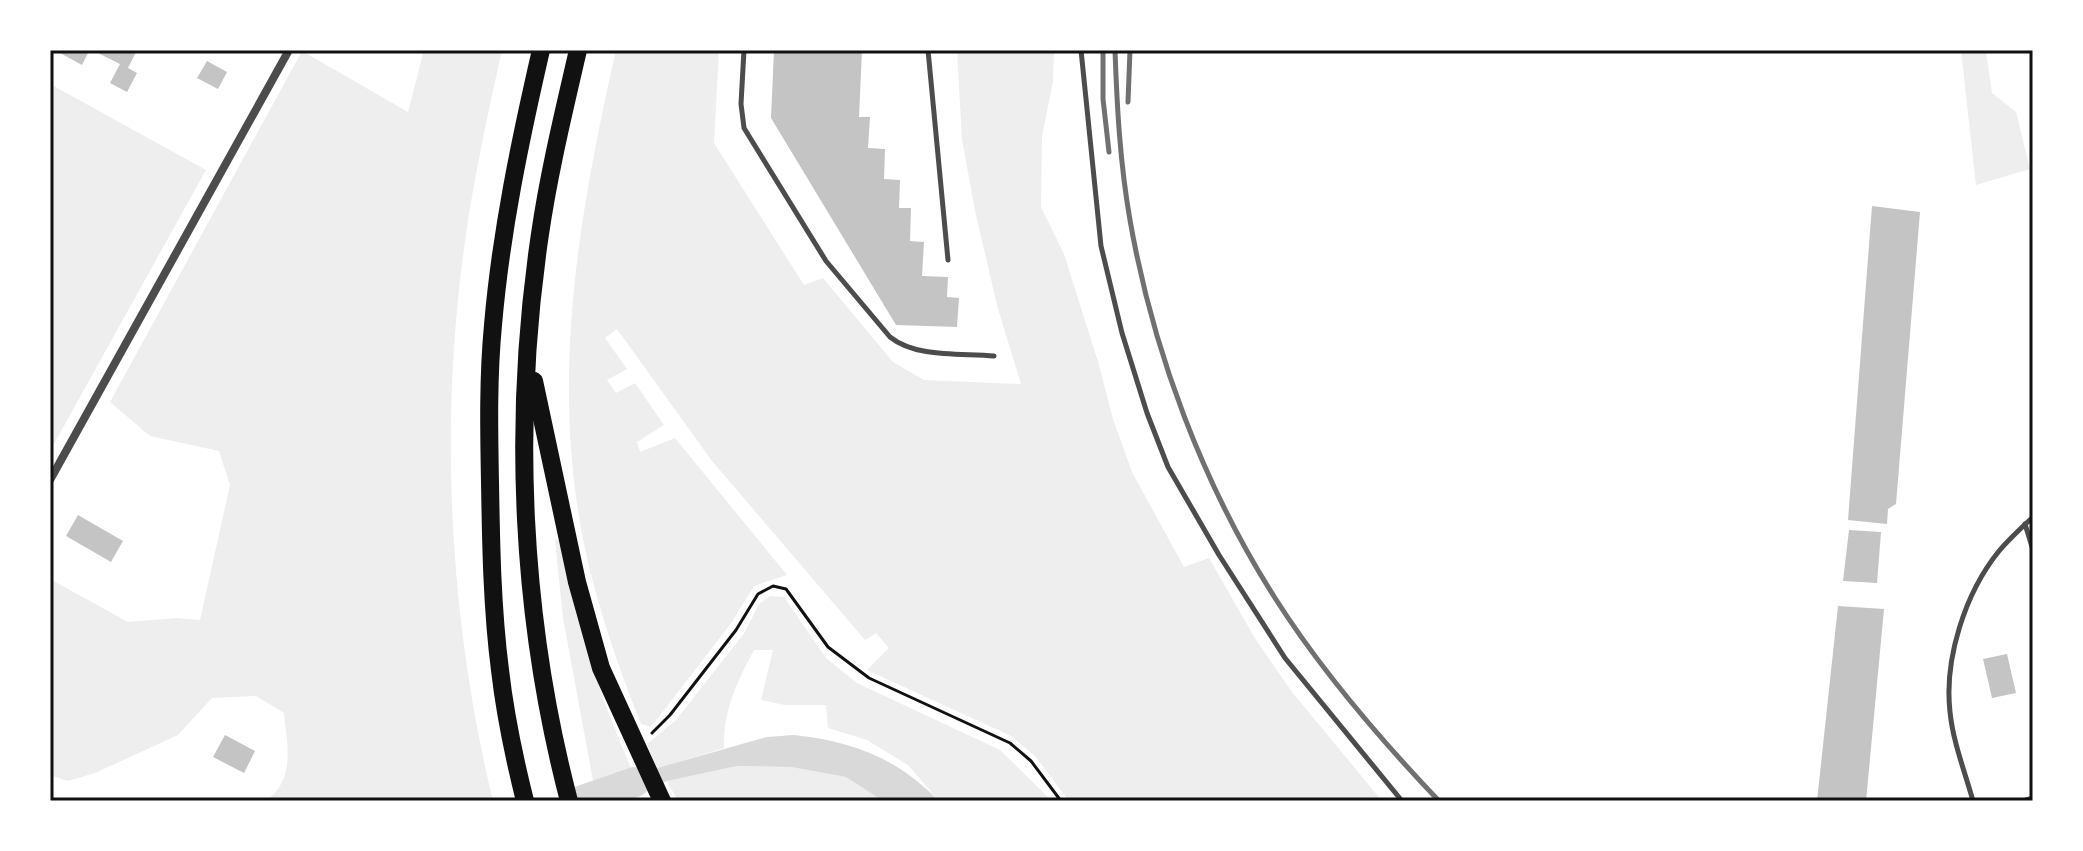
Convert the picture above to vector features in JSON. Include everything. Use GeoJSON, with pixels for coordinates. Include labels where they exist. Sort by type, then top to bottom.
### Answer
{"type":"FeatureCollection","features":[{"type":"Feature","properties":{"kind":"highway"},"geometry":{"type":"LineString","coordinates":[[525,801],[509,735],[499,666],[491,544],[490,441],[493,327],[502,244],[515,166],[541,50]]}},
{"type":"Feature","properties":{"kind":"highway"},"geometry":{"type":"LineString","coordinates":[[569,801],[547,702],[533,606],[525,467],[528,349],[540,235],[578,50]]}},
{"type":"Feature","properties":{"kind":"highway"},"geometry":{"type":"LineString","coordinates":[[528,349],[577,582],[601,668],[662,801]]}},
{"type":"Feature","properties":{"kind":"street"},"geometry":{"type":"LineString","coordinates":[[50,480],[285,51]]}},
{"type":"Feature","properties":{"kind":"lane"},"geometry":{"type":"LineString","coordinates":[[744,50],[741,104],[744,128],[832,269],[899,344],[917,350],[994,356]]}},
{"type":"Feature","properties":{"kind":"lane"},"geometry":{"type":"LineString","coordinates":[[928,50],[948,260]]}},
{"type":"Feature","properties":{"kind":"lane"},"geometry":{"type":"LineString","coordinates":[[1081,50],[1101,246],[1122,333],[1168,467],[1219,555],[1285,658],[1402,801]]}},
{"type":"Feature","properties":{"kind":"lane"},"geometry":{"type":"LineString","coordinates":[[1973,801],[1950,712],[1949,681],[1957,639],[1981,576],[1999,551],[2033,517]]}},
{"type":"Feature","properties":{"kind":"lane"},"geometry":{"type":"LineString","coordinates":[[2025,524],[2033,550]]}},
{"type":"Feature","properties":{"kind":"lane"},"geometry":{"type":"LineString","coordinates":[[2023,801],[2033,798]]}},
{"type":"Feature","properties":{"kind":"path"},"geometry":{"type":"LineString","coordinates":[[652,733],[670,715],[736,630],[758,594],[773,586],[786,589],[828,647],[849,664],[869,678],[1010,743],[1031,761],[1061,801]]}},
{"type":"Feature","properties":{"kind":"shaded area"},"geometry":{"type":"Polygon","coordinates":[[[424,50],[502,50],[465,241],[452,381],[451,451],[458,593],[466,663],[493,801],[266,801],[276,792],[286,772],[287,737],[284,713],[256,696],[212,698],[178,735],[95,773],[68,781],[50,775],[50,579],[128,622],[177,618],[200,620],[230,485],[219,451],[150,436],[110,402],[302,51],[408,112],[424,50]]]}},
{"type":"Feature","properties":{"kind":"shaded area"},"geometry":{"type":"Polygon","coordinates":[[[616,50],[719,50],[714,143],[804,285],[823,278],[893,362],[924,380],[1021,384],[998,309],[975,211],[962,139],[957,50],[1054,50],[1053,82],[1042,136],[1041,207],[1064,254],[1132,472],[1184,567],[1209,558],[1256,640],[1292,692],[1382,801],[1069,801],[1035,756],[1011,736],[867,670],[889,648],[876,633],[865,640],[712,461],[617,329],[605,338],[627,369],[607,380],[616,393],[635,383],[664,425],[637,442],[640,452],[675,438],[787,575],[754,586],[732,622],[651,727],[641,724],[609,636],[589,567],[574,482],[569,419],[573,296],[591,173],[616,50]]]}},
{"type":"Feature","properties":{"kind":"shaded area"},"geometry":{"type":"Polygon","coordinates":[[[1961,50],[1996,50],[1986,52],[1992,93],[2016,112],[2030,169],[1976,185],[1961,50]]]}},
{"type":"Feature","properties":{"kind":"shaded area"},"geometry":{"type":"Polygon","coordinates":[[[50,84],[206,170],[50,451],[50,84]]]}},
{"type":"Feature","properties":{"kind":"shaded area"},"geometry":{"type":"Polygon","coordinates":[[[555,540],[560,540],[590,659],[633,773],[594,786],[563,618],[555,540]]]}},
{"type":"Feature","properties":{"kind":"shaded area"},"geometry":{"type":"Polygon","coordinates":[[[770,596],[784,597],[826,658],[857,683],[1000,750],[1052,801],[939,801],[908,765],[867,740],[828,728],[826,705],[785,705],[761,700],[773,650],[754,650],[748,662],[729,709],[724,748],[657,769],[647,744],[676,720],[745,632],[759,604],[770,596]]]}},
{"type":"Feature","properties":{"kind":"shaded area"},"geometry":{"type":"Polygon","coordinates":[[[794,735],[835,742],[872,754],[907,773],[939,801],[883,801],[846,777],[791,767],[737,766],[667,781],[625,801],[598,801],[594,786],[767,737],[794,735]]]}},
{"type":"Feature","properties":{"kind":"shaded area"},"geometry":{"type":"Polygon","coordinates":[[[737,766],[791,767],[846,777],[883,801],[678,801],[667,781],[737,766]]]}},
{"type":"Feature","properties":{"kind":"building"},"geometry":{"type":"Polygon","coordinates":[[[62,50],[89,51],[82,65],[60,53],[62,50]]]}},
{"type":"Feature","properties":{"kind":"building"},"geometry":{"type":"Polygon","coordinates":[[[92,50],[137,50],[128,68],[137,73],[127,92],[110,83],[120,64],[92,50]]]}},
{"type":"Feature","properties":{"kind":"building"},"geometry":{"type":"Polygon","coordinates":[[[774,50],[862,50],[859,117],[870,117],[868,148],[885,149],[884,179],[900,180],[899,208],[911,208],[910,241],[924,242],[922,276],[948,277],[947,297],[959,298],[957,327],[896,325],[771,118],[774,50]]]}},
{"type":"Feature","properties":{"kind":"building"},"geometry":{"type":"Polygon","coordinates":[[[207,61],[227,72],[218,89],[197,78],[207,61]]]}},
{"type":"Feature","properties":{"kind":"building"},"geometry":{"type":"Polygon","coordinates":[[[1872,206],[1920,212],[1896,504],[1888,509],[1887,524],[1848,520],[1872,206]]]}},
{"type":"Feature","properties":{"kind":"building"},"geometry":{"type":"Polygon","coordinates":[[[78,515],[123,541],[111,562],[66,536],[78,515]]]}},
{"type":"Feature","properties":{"kind":"building"},"geometry":{"type":"Polygon","coordinates":[[[1849,530],[1881,532],[1877,583],[1843,581],[1849,530]]]}},
{"type":"Feature","properties":{"kind":"building"},"geometry":{"type":"Polygon","coordinates":[[[1838,606],[1884,609],[1866,801],[1817,801],[1838,606]]]}},
{"type":"Feature","properties":{"kind":"building"},"geometry":{"type":"Polygon","coordinates":[[[2007,654],[2016,693],[1992,698],[1983,659],[2007,654]]]}},
{"type":"Feature","properties":{"kind":"building"},"geometry":{"type":"Polygon","coordinates":[[[225,735],[255,751],[244,773],[213,757],[225,735]]]}},
{"type":"Feature","properties":{"kind":"waterway"},"geometry":{"type":"LineString","coordinates":[[580,801],[635,782]]}},
{"type":"Feature","properties":{"kind":"railway"},"geometry":{"type":"LineString","coordinates":[[1103,50],[1103,99],[1109,152]]}},
{"type":"Feature","properties":{"kind":"railway"},"geometry":{"type":"LineString","coordinates":[[1115,50],[1124,177],[1140,270],[1167,368],[1204,464],[1249,555],[1293,625],[1352,704],[1439,801]]}},
{"type":"Feature","properties":{"kind":"railway"},"geometry":{"type":"LineString","coordinates":[[1128,102],[1130,50]]}}]}
